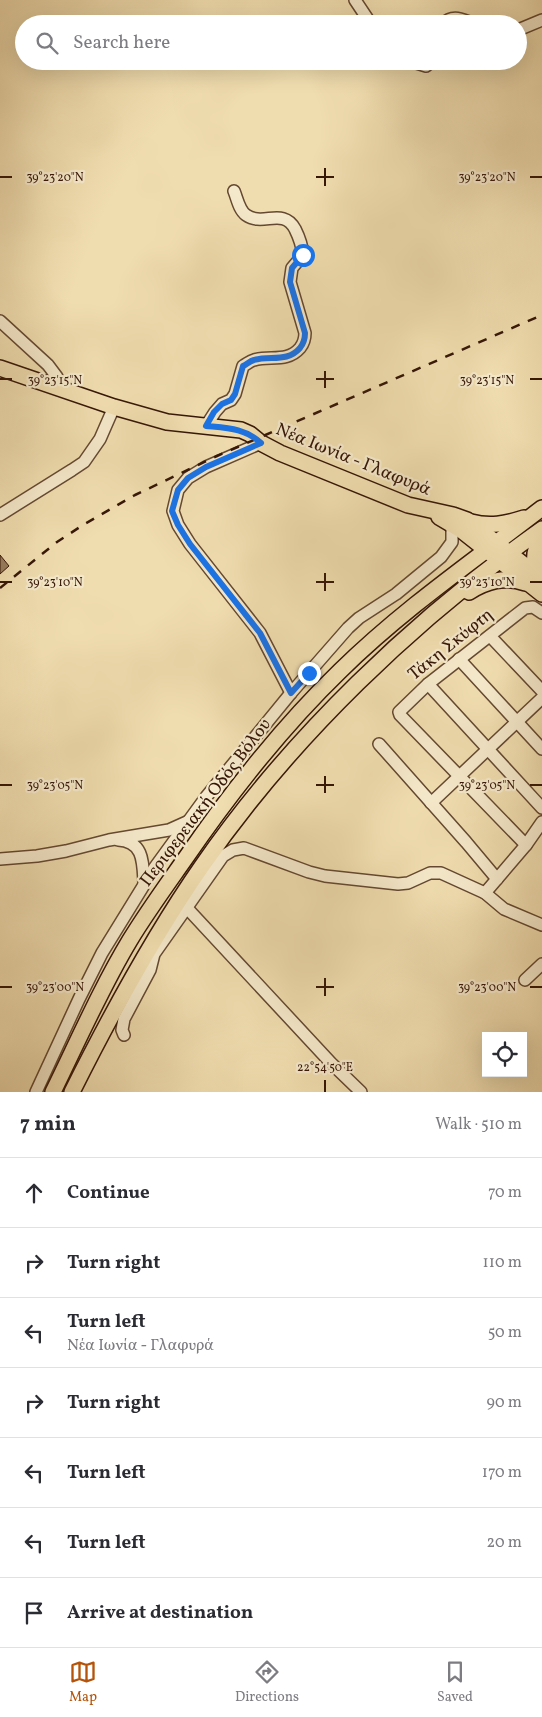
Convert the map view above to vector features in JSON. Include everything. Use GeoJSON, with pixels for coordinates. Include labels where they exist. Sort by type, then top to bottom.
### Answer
{"type":"FeatureCollection","features":[{"type":"Feature","properties":{"kind":"main road","name":"Νέα Ιωνία - Γλαφυρά"},"geometry":{"type":"LineString","coordinates":[[0,368],[114,407],[167,422],[241,430],[253,436],[261,443],[293,459],[408,505],[434,512],[443,520],[460,525],[538,580],[542,594]]}},
{"type":"Feature","properties":{"kind":"main road"},"geometry":{"type":"LineString","coordinates":[[453,574],[461,562],[465,551],[465,540],[460,525],[495,525],[537,512]]}},
{"type":"Feature","properties":{"kind":"main road","name":"Περιφερειακή Οδός Βόλου"},"geometry":{"type":"LineString","coordinates":[[53,1092],[130,941],[242,780],[292,720],[341,669],[416,602],[537,512]]}},
{"type":"Feature","properties":{"kind":"main road","name":"Περιφερειακή Οδός Βόλου"},"geometry":{"type":"LineString","coordinates":[[72,1092],[102,1032],[145,954],[189,885],[221,839],[283,763],[323,719],[404,638],[486,569],[542,529]]}},
{"type":"Feature","properties":{"kind":"main road"},"geometry":{"type":"LineString","coordinates":[[441,607],[478,586],[497,580],[538,580],[538,572],[534,560],[536,548],[542,536]]}},
{"type":"Feature","properties":{"kind":"street"},"geometry":{"type":"LineString","coordinates":[[354,0],[365,15]]}},
{"type":"Feature","properties":{"kind":"street"},"geometry":{"type":"LineString","coordinates":[[527,26],[542,20]]}},
{"type":"Feature","properties":{"kind":"street"},"geometry":{"type":"LineString","coordinates":[[206,426],[214,412],[222,404],[231,400],[235,394],[243,366],[256,359],[289,356],[305,340],[305,333],[290,282],[292,268],[303,255],[300,238],[292,224],[285,218],[256,219],[245,214],[234,191]]}},
{"type":"Feature","properties":{"kind":"street"},"geometry":{"type":"LineString","coordinates":[[0,321],[48,366],[58,381],[59,388]]}},
{"type":"Feature","properties":{"kind":"street"},"geometry":{"type":"LineString","coordinates":[[0,515],[84,462],[100,439],[114,407]]}},
{"type":"Feature","properties":{"kind":"street"},"geometry":{"type":"LineString","coordinates":[[261,443],[206,467],[188,478],[178,490],[172,511],[190,544],[260,633],[291,693]]}},
{"type":"Feature","properties":{"kind":"street"},"geometry":{"type":"LineString","coordinates":[[36,1092],[102,953],[144,883],[206,797],[291,693],[354,622],[396,594],[442,557],[460,525]]}},
{"type":"Feature","properties":{"kind":"street","name":"Τάκη Σκύφτη"},"geometry":{"type":"LineString","coordinates":[[458,777],[400,716],[400,709],[428,684],[525,608],[529,606],[542,614]]}},
{"type":"Feature","properties":{"kind":"street"},"geometry":{"type":"LineString","coordinates":[[490,636],[542,691]]}},
{"type":"Feature","properties":{"kind":"street"},"geometry":{"type":"LineString","coordinates":[[459,659],[542,749]]}},
{"type":"Feature","properties":{"kind":"street"},"geometry":{"type":"LineString","coordinates":[[428,684],[542,808]]}},
{"type":"Feature","properties":{"kind":"street"},"geometry":{"type":"LineString","coordinates":[[431,803],[542,698]]}},
{"type":"Feature","properties":{"kind":"street"},"geometry":{"type":"LineString","coordinates":[[379,744],[497,879]]}},
{"type":"Feature","properties":{"kind":"street"},"geometry":{"type":"LineString","coordinates":[[458,777],[526,845]]}},
{"type":"Feature","properties":{"kind":"street"},"geometry":{"type":"LineString","coordinates":[[0,859],[66,851],[109,840],[169,830],[189,821]]}},
{"type":"Feature","properties":{"kind":"street"},"geometry":{"type":"LineString","coordinates":[[485,894],[526,845],[542,822]]}},
{"type":"Feature","properties":{"kind":"street"},"geometry":{"type":"LineString","coordinates":[[109,840],[128,840],[135,845],[140,852],[143,862],[144,883]]}},
{"type":"Feature","properties":{"kind":"street"},"geometry":{"type":"LineString","coordinates":[[124,1035],[122,1030],[124,1019],[150,970],[154,954],[223,856],[237,849],[250,850],[309,872],[342,878],[398,884],[430,873],[441,873],[485,894],[504,909],[542,925]]}},
{"type":"Feature","properties":{"kind":"street"},"geometry":{"type":"LineString","coordinates":[[186,907],[331,1063],[361,1092]]}},
{"type":"Feature","properties":{"kind":"street"},"geometry":{"type":"LineString","coordinates":[[525,980],[542,964]]}},
{"type":"Feature","properties":{"kind":"building"},"geometry":{"type":"Polygon","coordinates":[[[0,555],[9,566],[0,574],[0,555]]]}},
{"type":"Feature","properties":{"kind":"railway"},"geometry":{"type":"LineString","coordinates":[[0,588],[57,542],[135,495],[217,456],[542,315]]}},
{"type":"Feature","properties":{"kind":"route"},"geometry":{"type":"LineString","coordinates":[[303,255],[292,268],[290,282],[297,302],[305,340],[289,356],[256,359],[243,366],[235,394],[231,400],[222,404],[214,412],[206,426],[241,430],[253,436],[261,443],[206,467],[188,478],[178,490],[172,511],[174,518],[190,544],[260,633],[291,693],[309,673]]}}]}
